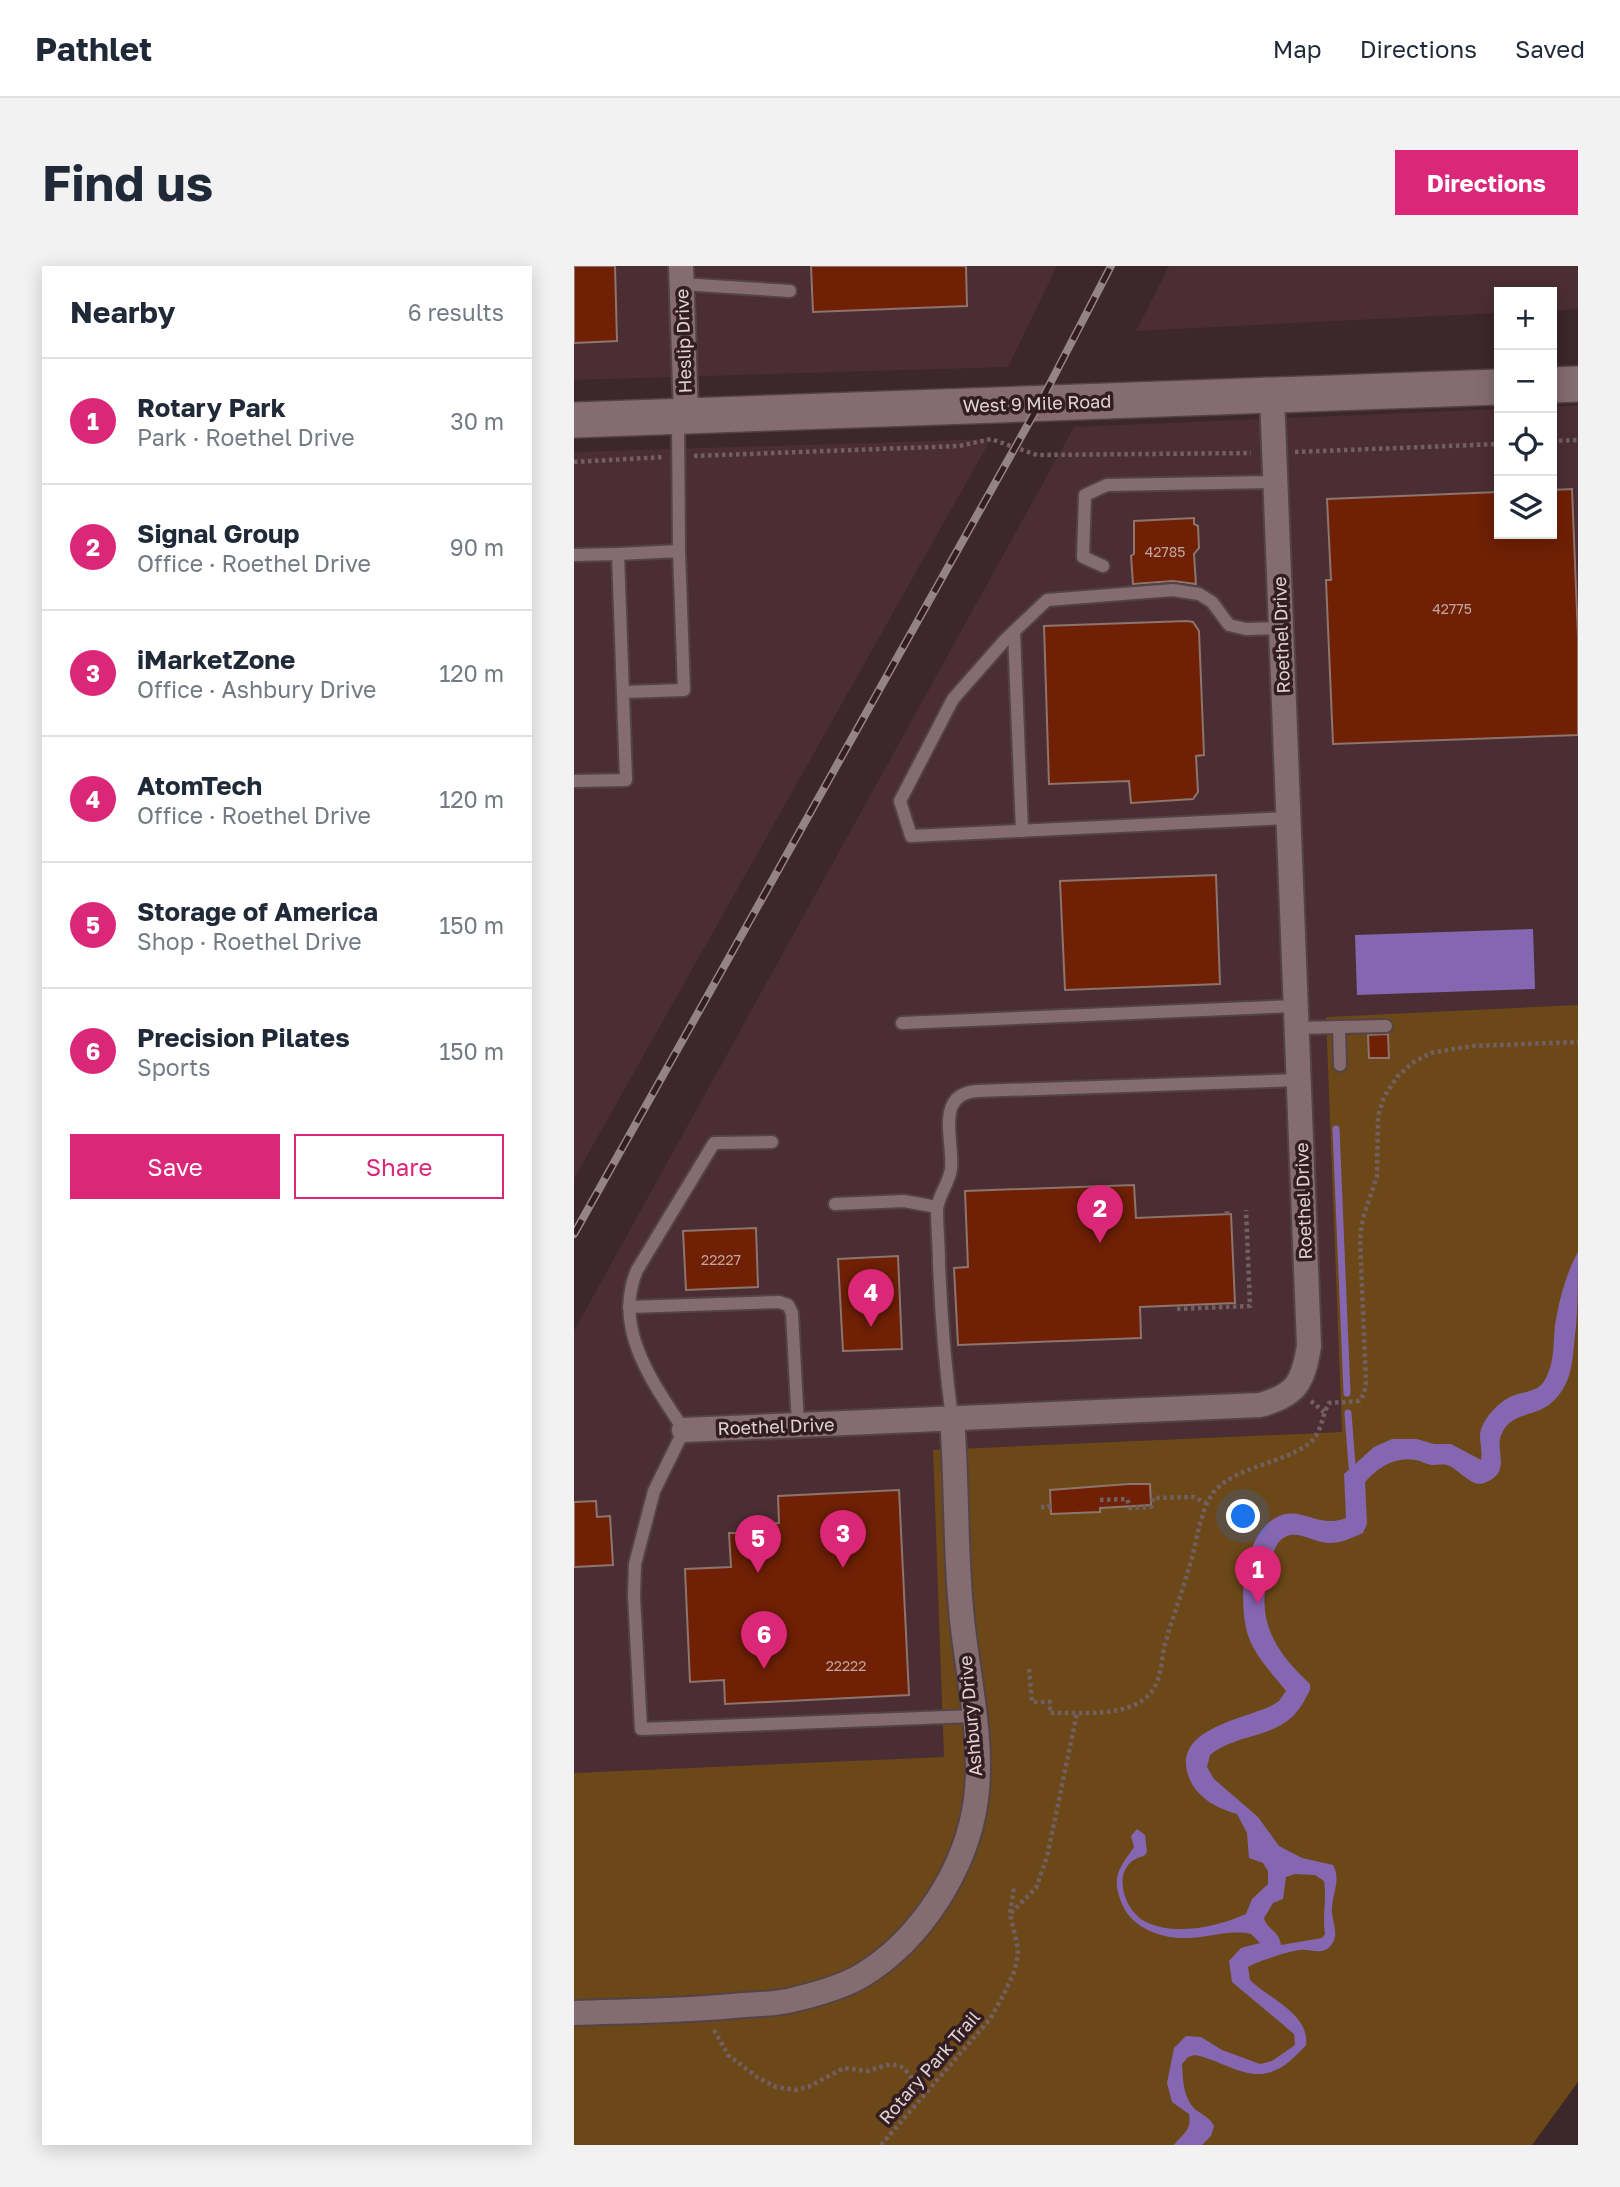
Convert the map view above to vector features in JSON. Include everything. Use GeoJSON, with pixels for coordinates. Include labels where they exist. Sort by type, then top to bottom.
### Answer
{"type":"FeatureCollection","features":[{"type":"Feature","properties":{"kind":"street","name":"Heslip Drive"},"geometry":{"type":"LineString","coordinates":[[681,275],[682,416]]}},
{"type":"Feature","properties":{"kind":"street"},"geometry":{"type":"LineString","coordinates":[[1557,385],[1578,384]]}},
{"type":"Feature","properties":{"kind":"street","name":"West 9 Mile Road"},"geometry":{"type":"LineString","coordinates":[[574,420],[1494,387]]}},
{"type":"Feature","properties":{"kind":"street","name":"Roethel Drive"},"geometry":{"type":"LineString","coordinates":[[684,1430],[1260,1405],[1280,1400],[1296,1388],[1305,1369],[1309,1346],[1272,396]]}},
{"type":"Feature","properties":{"kind":"street","name":"Ashbury Drive"},"geometry":{"type":"LineString","coordinates":[[574,2013],[711,2008],[793,2000],[831,1989],[860,1976],[892,1952],[919,1924],[944,1889],[961,1855],[976,1798],[977,1750],[960,1606],[952,1418]]}},
{"type":"Feature","properties":{"kind":"lane"},"geometry":{"type":"LineString","coordinates":[[681,275],[790,291]]}},
{"type":"Feature","properties":{"kind":"lane"},"geometry":{"type":"LineString","coordinates":[[624,692],[684,690],[679,551],[682,416]]}},
{"type":"Feature","properties":{"kind":"lane"},"geometry":{"type":"LineString","coordinates":[[1103,566],[1083,557],[1085,495],[1107,485],[1275,482]]}},
{"type":"Feature","properties":{"kind":"lane"},"geometry":{"type":"LineString","coordinates":[[574,555],[679,551]]}},
{"type":"Feature","properties":{"kind":"lane"},"geometry":{"type":"LineString","coordinates":[[574,781],[626,780],[618,554]]}},
{"type":"Feature","properties":{"kind":"lane"},"geometry":{"type":"LineString","coordinates":[[1280,628],[1246,629],[1229,625],[1212,602],[1199,594],[1173,590],[1047,600],[953,699],[900,801],[911,836],[1288,818]]}},
{"type":"Feature","properties":{"kind":"lane"},"geometry":{"type":"LineString","coordinates":[[1014,632],[1022,831]]}},
{"type":"Feature","properties":{"kind":"lane"},"geometry":{"type":"LineString","coordinates":[[902,1023],[1295,1017],[1339,1027],[1386,1026]]}},
{"type":"Feature","properties":{"kind":"lane"},"geometry":{"type":"LineString","coordinates":[[1339,1027],[1340,1065]]}},
{"type":"Feature","properties":{"kind":"lane"},"geometry":{"type":"LineString","coordinates":[[952,1418],[943,1345],[937,1208],[951,1170],[949,1115],[951,1104],[957,1096],[966,1091],[1298,1080]]}},
{"type":"Feature","properties":{"kind":"lane"},"geometry":{"type":"LineString","coordinates":[[772,1142],[714,1143],[637,1270],[630,1292],[628,1307],[631,1325],[648,1375],[684,1430],[654,1491],[635,1564],[634,1597],[641,1729],[973,1716]]}},
{"type":"Feature","properties":{"kind":"lane"},"geometry":{"type":"LineString","coordinates":[[835,1204],[904,1201],[937,1208]]}},
{"type":"Feature","properties":{"kind":"lane"},"geometry":{"type":"LineString","coordinates":[[628,1307],[779,1302],[788,1305],[792,1313],[798,1425]]}},
{"type":"Feature","properties":{"kind":"path"},"geometry":{"type":"LineString","coordinates":[[574,462],[959,446],[991,439],[1037,456],[1274,453],[1494,444]]}},
{"type":"Feature","properties":{"kind":"path"},"geometry":{"type":"LineString","coordinates":[[1557,441],[1578,440]]}},
{"type":"Feature","properties":{"kind":"path"},"geometry":{"type":"LineString","coordinates":[[1177,1309],[1250,1306],[1246,1210]]}},
{"type":"Feature","properties":{"kind":"path"},"geometry":{"type":"LineString","coordinates":[[1100,1500],[1127,1499],[1130,1508],[1151,1507],[1153,1498],[1194,1497],[1206,1503]]}},
{"type":"Feature","properties":{"kind":"path"},"geometry":{"type":"LineString","coordinates":[[1041,1507],[1049,1507],[1048,1502],[1051,1502]]}},
{"type":"Feature","properties":{"kind":"path"},"geometry":{"type":"LineString","coordinates":[[1029,1669],[1032,1703],[1050,1702],[1050,1713]]}},
{"type":"Feature","properties":{"kind":"path"},"geometry":{"type":"LineString","coordinates":[[1010,1914],[1036,1888],[1047,1857],[1077,1713]]}},
{"type":"Feature","properties":{"kind":"path","name":"Rotary Park Trail"},"geometry":{"type":"LineString","coordinates":[[881,2145],[990,2020],[1004,1994],[1017,1960],[1010,1914],[1014,1886]]}},
{"type":"Feature","properties":{"kind":"path"},"geometry":{"type":"LineString","coordinates":[[713,2027],[728,2055],[757,2077],[776,2087],[795,2090],[808,2087],[844,2068],[867,2071],[897,2065],[904,2068],[924,2094]]}},
{"type":"Feature","properties":{"kind":"shaded area"},"geometry":{"type":"Polygon","coordinates":[[[574,266],[1057,266],[1008,367],[574,380],[574,266]]]}},
{"type":"Feature","properties":{"kind":"shaded area"},"geometry":{"type":"Polygon","coordinates":[[[1169,266],[1578,266],[1578,309],[1557,311],[1557,287],[1494,287],[1494,313],[1136,331],[1169,266]]]}},
{"type":"Feature","properties":{"kind":"shaded area"},"geometry":{"type":"Polygon","coordinates":[[[1578,405],[1578,1006],[1326,1017],[1342,1432],[933,1450],[945,1757],[574,1773],[574,1331],[1074,427],[1494,409],[1494,539],[1557,539],[1557,407],[1578,405]]]}},
{"type":"Feature","properties":{"kind":"shaded area"},"geometry":{"type":"Polygon","coordinates":[[[991,439],[574,1179],[574,452],[991,439]]]}},
{"type":"Feature","properties":{"kind":"shaded area"},"geometry":{"type":"Polygon","coordinates":[[[1533,929],[1535,989],[1357,995],[1355,935],[1533,929]]]}},
{"type":"Feature","properties":{"kind":"shaded area"},"geometry":{"type":"Polygon","coordinates":[[[1578,1005],[1578,2082],[1532,2145],[574,2145],[574,1773],[944,1757],[933,1450],[1342,1432],[1326,1017],[1578,1005]]]}},
{"type":"Feature","properties":{"kind":"shaded area"},"geometry":{"type":"Polygon","coordinates":[[[1578,1252],[1576,1327],[1568,1378],[1550,1404],[1511,1421],[1506,1426],[1500,1440],[1501,1467],[1493,1478],[1479,1484],[1447,1465],[1431,1465],[1409,1459],[1395,1461],[1382,1467],[1365,1482],[1367,1524],[1363,1533],[1332,1543],[1290,1535],[1282,1539],[1275,1549],[1266,1583],[1266,1616],[1276,1644],[1296,1671],[1310,1684],[1310,1690],[1299,1709],[1282,1725],[1219,1748],[1210,1755],[1207,1767],[1214,1779],[1258,1817],[1279,1846],[1302,1858],[1333,1865],[1336,1875],[1332,1908],[1335,1936],[1331,1945],[1324,1950],[1296,1951],[1248,1967],[1250,1980],[1286,2008],[1301,2024],[1306,2045],[1290,2061],[1266,2073],[1243,2072],[1195,2055],[1188,2057],[1182,2064],[1186,2094],[1196,2110],[1214,2126],[1211,2136],[1202,2145],[1174,2145],[1188,2128],[1190,2119],[1189,2114],[1172,2102],[1167,2083],[1174,2048],[1186,2036],[1201,2037],[1222,2050],[1260,2064],[1272,2061],[1295,2045],[1294,2034],[1232,1982],[1229,1961],[1241,1948],[1260,1943],[1251,1934],[1177,1938],[1149,1931],[1128,1914],[1117,1888],[1118,1874],[1134,1847],[1131,1836],[1137,1829],[1145,1835],[1147,1852],[1133,1860],[1126,1868],[1123,1887],[1130,1908],[1146,1922],[1183,1929],[1222,1923],[1246,1914],[1252,1899],[1268,1884],[1268,1871],[1263,1863],[1249,1858],[1247,1833],[1237,1814],[1216,1806],[1198,1792],[1190,1780],[1186,1763],[1189,1749],[1198,1738],[1226,1722],[1271,1706],[1279,1701],[1286,1691],[1256,1653],[1245,1624],[1243,1590],[1250,1553],[1257,1537],[1267,1525],[1279,1516],[1287,1514],[1327,1521],[1346,1518],[1344,1474],[1374,1447],[1392,1439],[1417,1439],[1434,1444],[1451,1444],[1481,1460],[1480,1433],[1489,1415],[1506,1400],[1539,1387],[1546,1378],[1552,1358],[1559,1306],[1578,1252]],[[1295,1874],[1286,1877],[1283,1899],[1273,1903],[1264,1918],[1278,1936],[1281,1945],[1322,1938],[1325,1934],[1324,1881],[1315,1875],[1295,1874]]]}},
{"type":"Feature","properties":{"kind":"building"},"geometry":{"type":"Polygon","coordinates":[[[574,266],[615,266],[617,341],[574,343],[574,266]]]}},
{"type":"Feature","properties":{"kind":"building"},"geometry":{"type":"Polygon","coordinates":[[[811,266],[966,266],[967,306],[813,312],[811,266]]]}},
{"type":"Feature","properties":{"kind":"building"},"geometry":{"type":"Polygon","coordinates":[[[1572,489],[1578,637],[1578,735],[1333,744],[1326,580],[1331,580],[1327,499],[1494,492],[1494,539],[1557,539],[1557,490],[1572,489]]]}},
{"type":"Feature","properties":{"kind":"building"},"geometry":{"type":"Polygon","coordinates":[[[1194,518],[1194,524],[1198,526],[1199,548],[1194,554],[1196,584],[1173,581],[1133,584],[1131,556],[1134,554],[1134,521],[1194,518]]]}},
{"type":"Feature","properties":{"kind":"building"},"geometry":{"type":"Polygon","coordinates":[[[1193,622],[1199,631],[1204,755],[1196,756],[1198,792],[1193,799],[1131,803],[1129,781],[1049,784],[1044,626],[1193,622]]]}},
{"type":"Feature","properties":{"kind":"building"},"geometry":{"type":"Polygon","coordinates":[[[1216,875],[1220,984],[1065,990],[1060,881],[1216,875]]]}},
{"type":"Feature","properties":{"kind":"building"},"geometry":{"type":"Polygon","coordinates":[[[1388,1034],[1389,1058],[1369,1058],[1368,1035],[1388,1034]]]}},
{"type":"Feature","properties":{"kind":"building"},"geometry":{"type":"Polygon","coordinates":[[[1134,1185],[1136,1218],[1231,1214],[1235,1303],[1140,1307],[1141,1338],[958,1345],[954,1268],[968,1267],[965,1191],[1134,1185]]]}},
{"type":"Feature","properties":{"kind":"building"},"geometry":{"type":"Polygon","coordinates":[[[756,1228],[758,1287],[686,1290],[683,1231],[756,1228]]]}},
{"type":"Feature","properties":{"kind":"building"},"geometry":{"type":"Polygon","coordinates":[[[898,1256],[902,1349],[843,1351],[838,1259],[898,1256]]]}},
{"type":"Feature","properties":{"kind":"building"},"geometry":{"type":"Polygon","coordinates":[[[1150,1484],[1151,1505],[1100,1508],[1100,1512],[1051,1514],[1050,1490],[1150,1484]]]}},
{"type":"Feature","properties":{"kind":"building"},"geometry":{"type":"Polygon","coordinates":[[[899,1490],[909,1695],[725,1704],[724,1680],[690,1682],[685,1569],[731,1567],[729,1533],[743,1533],[742,1525],[779,1523],[778,1496],[899,1490]]]}},
{"type":"Feature","properties":{"kind":"building"},"geometry":{"type":"Polygon","coordinates":[[[596,1501],[597,1517],[610,1516],[613,1565],[574,1567],[574,1502],[596,1501]]]}},
{"type":"Feature","properties":{"kind":"waterway"},"geometry":{"type":"LineString","coordinates":[[1336,1129],[1347,1393]]}},
{"type":"Feature","properties":{"kind":"waterway"},"geometry":{"type":"LineString","coordinates":[[1348,1413],[1355,1475]]}},
{"type":"Feature","properties":{"kind":"railway"},"geometry":{"type":"LineString","coordinates":[[574,1234],[1040,403],[1111,266]]}},
{"type":"Feature","properties":{"kind":"place","name":"Signal Group"},"geometry":{"type":"Point","coordinates":[1100,1243]}},
{"type":"Feature","properties":{"kind":"place","name":"AtomTech"},"geometry":{"type":"Point","coordinates":[871,1327]}},
{"type":"Feature","properties":{"kind":"place","name":"iMarketZone"},"geometry":{"type":"Point","coordinates":[843,1568]}},
{"type":"Feature","properties":{"kind":"place","name":"Storage of America"},"geometry":{"type":"Point","coordinates":[758,1573]}},
{"type":"Feature","properties":{"kind":"place","name":"Rotary Park"},"geometry":{"type":"Point","coordinates":[1258,1604]}},
{"type":"Feature","properties":{"kind":"place","name":"Precision Pilates"},"geometry":{"type":"Point","coordinates":[764,1669]}}]}
